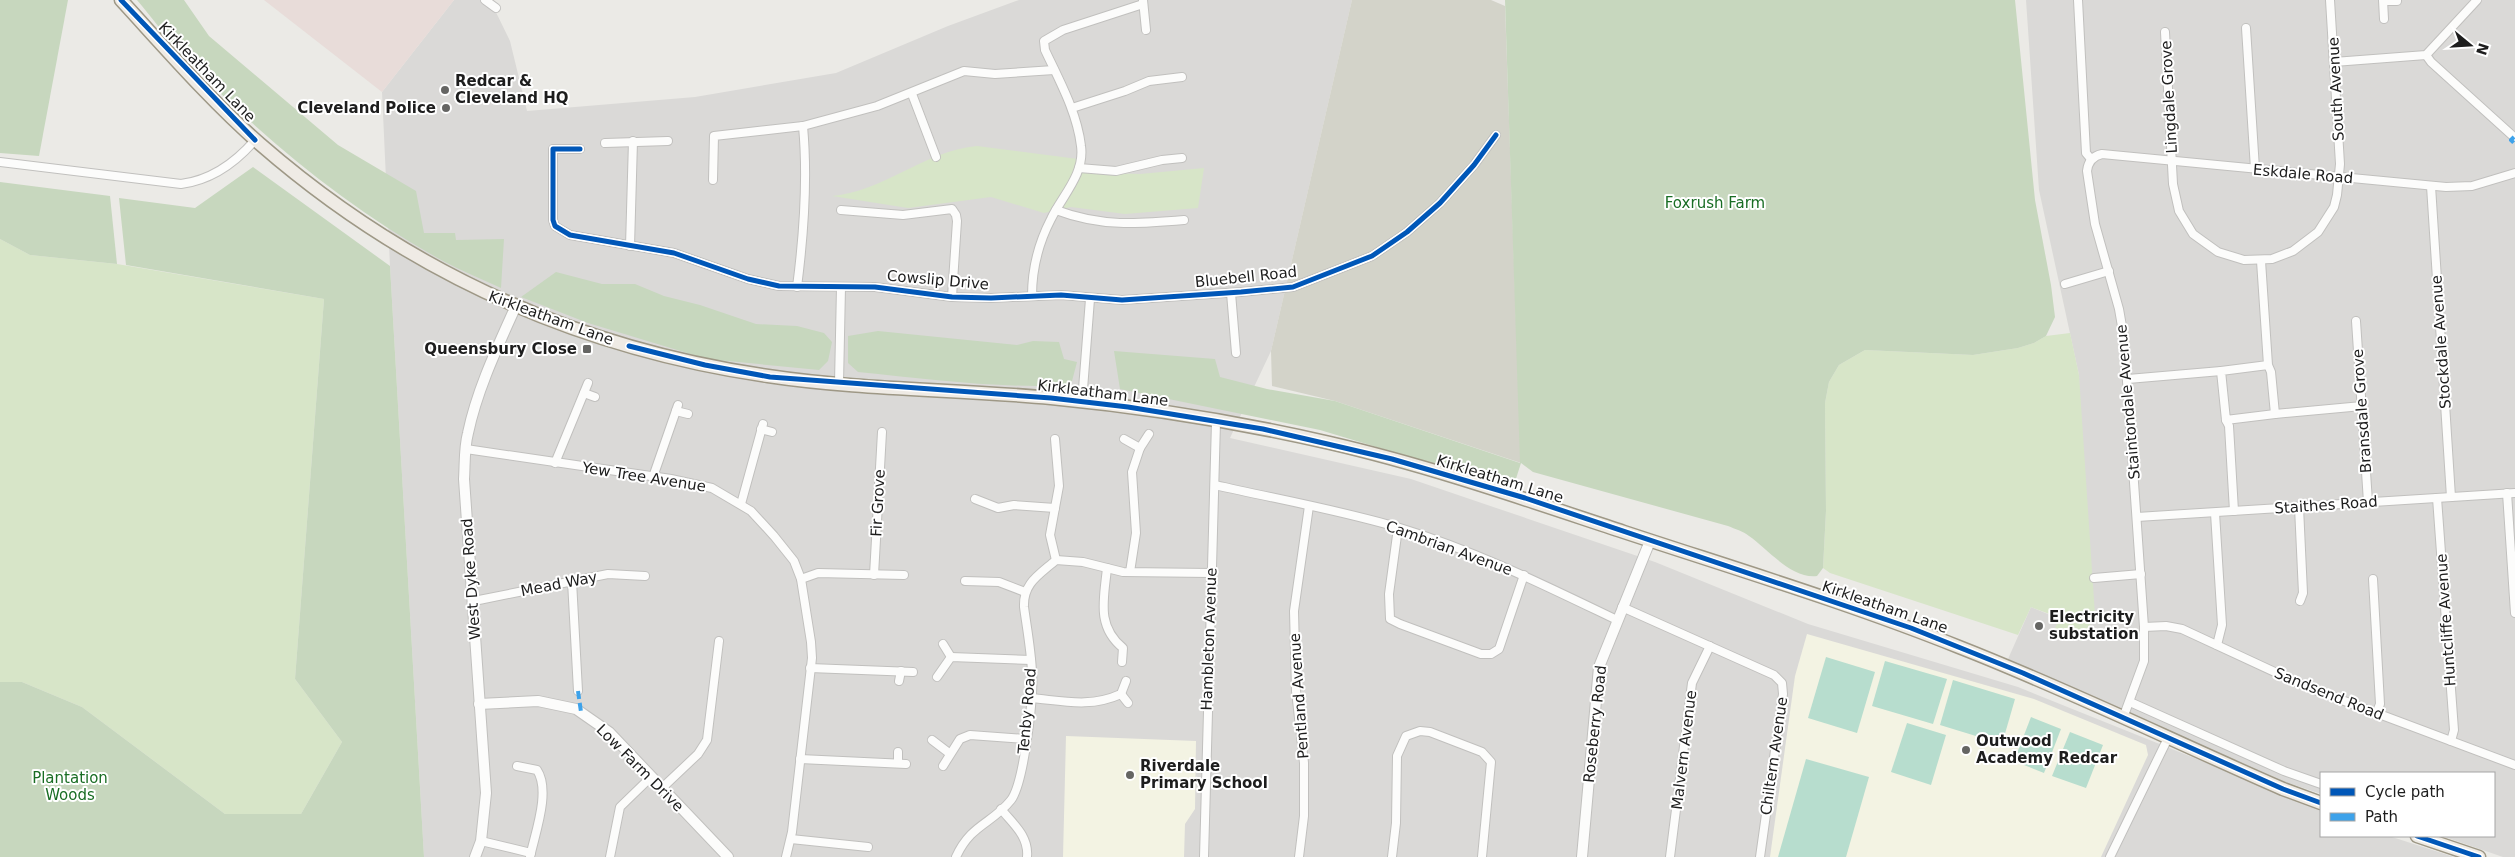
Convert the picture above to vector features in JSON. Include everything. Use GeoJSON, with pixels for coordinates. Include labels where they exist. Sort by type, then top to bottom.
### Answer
{"type":"FeatureCollection","features":[{"type":"Feature","properties":{"kind":"main road","name":"Kirkleatham Lane"},"geometry":{"type":"LineString","coordinates":[[121,0],[256,140],[348,214],[440,272],[515,308],[584,333],[689,362],[770,377],[1082,402],[1216,422],[1331,443],[1392,459],[1524,498],[1911,628],[2000,664],[2283,789],[2320,803]]}},
{"type":"Feature","properties":{"kind":"main road"},"geometry":{"type":"LineString","coordinates":[[2420,837],[2479,857]]}},
{"type":"Feature","properties":{"kind":"street"},"geometry":{"type":"LineString","coordinates":[[485,0],[496,8]]}},
{"type":"Feature","properties":{"kind":"street","name":"Staintondale Avenue"},"geometry":{"type":"LineString","coordinates":[[2078,0],[2086,153],[2091,159],[2087,166],[2095,224],[2109,271],[2120,319],[2128,378],[2141,574],[2144,660],[2123,718]]}},
{"type":"Feature","properties":{"kind":"street","name":"South Avenue"},"geometry":{"type":"LineString","coordinates":[[2261,261],[2293,251],[2318,232],[2334,208],[2340,164],[2330,0]]}},
{"type":"Feature","properties":{"kind":"street"},"geometry":{"type":"LineString","coordinates":[[2334,62],[2426,56],[2477,0]]}},
{"type":"Feature","properties":{"kind":"street"},"geometry":{"type":"LineString","coordinates":[[2384,19],[2384,1],[2397,1]]}},
{"type":"Feature","properties":{"kind":"street"},"geometry":{"type":"LineString","coordinates":[[1032,296],[1034,260],[1056,210],[1072,185],[1079,168],[1081,146],[1072,108],[1054,70],[1044,41],[1063,30],[1143,2],[1146,30]]}},
{"type":"Feature","properties":{"kind":"street"},"geometry":{"type":"LineString","coordinates":[[2246,28],[2255,169]]}},
{"type":"Feature","properties":{"kind":"street","name":"Lingdale Grove"},"geometry":{"type":"LineString","coordinates":[[2165,32],[2174,197],[2179,211],[2193,234],[2205,244],[2232,258],[2261,261]]}},
{"type":"Feature","properties":{"kind":"street"},"geometry":{"type":"LineString","coordinates":[[2426,56],[2514,137]]}},
{"type":"Feature","properties":{"kind":"street"},"geometry":{"type":"LineString","coordinates":[[713,180],[714,136],[803,126],[878,106],[912,94],[964,71],[995,74],[1054,70]]}},
{"type":"Feature","properties":{"kind":"street"},"geometry":{"type":"LineString","coordinates":[[1072,108],[1149,81],[1182,77]]}},
{"type":"Feature","properties":{"kind":"street"},"geometry":{"type":"LineString","coordinates":[[912,94],[936,157]]}},
{"type":"Feature","properties":{"kind":"street"},"geometry":{"type":"LineString","coordinates":[[797,287],[805,200],[806,159],[803,126]]}},
{"type":"Feature","properties":{"kind":"street","name":"Bluebell Road"},"geometry":{"type":"LineString","coordinates":[[1032,296],[1122,300],[1293,287],[1372,256],[1407,232],[1440,203],[1474,165],[1496,135]]}},
{"type":"Feature","properties":{"kind":"street","name":"Kirkleatham Lane"},"geometry":{"type":"LineString","coordinates":[[0,162],[180,184],[198,180],[221,170],[246,151],[256,140]]}},
{"type":"Feature","properties":{"kind":"street"},"geometry":{"type":"LineString","coordinates":[[605,143],[668,140]]}},
{"type":"Feature","properties":{"kind":"street"},"geometry":{"type":"LineString","coordinates":[[630,246],[633,141]]}},
{"type":"Feature","properties":{"kind":"street","name":"Cowslip Drive"},"geometry":{"type":"LineString","coordinates":[[580,149],[553,149],[552,220],[555,226],[570,235],[674,252],[748,279],[797,287],[876,287],[952,296],[1032,296]]}},
{"type":"Feature","properties":{"kind":"street","name":"Eskdale Road"},"geometry":{"type":"LineString","coordinates":[[2091,159],[2102,154],[2431,186],[2472,186],[2515,173]]}},
{"type":"Feature","properties":{"kind":"street"},"geometry":{"type":"LineString","coordinates":[[1079,168],[1116,171],[1162,160],[1182,158]]}},
{"type":"Feature","properties":{"kind":"street","name":"Stockdale Avenue"},"geometry":{"type":"LineString","coordinates":[[2431,186],[2452,497]]}},
{"type":"Feature","properties":{"kind":"street"},"geometry":{"type":"LineString","coordinates":[[842,210],[902,215],[952,209],[957,221],[952,296]]}},
{"type":"Feature","properties":{"kind":"street"},"geometry":{"type":"LineString","coordinates":[[1056,210],[1077,218],[1101,223],[1136,224],[1184,220]]}},
{"type":"Feature","properties":{"kind":"street"},"geometry":{"type":"LineString","coordinates":[[2261,261],[2268,365],[2271,372],[2275,414]]}},
{"type":"Feature","properties":{"kind":"street"},"geometry":{"type":"LineString","coordinates":[[2065,284],[2109,271]]}},
{"type":"Feature","properties":{"kind":"street"},"geometry":{"type":"LineString","coordinates":[[839,383],[841,287]]}},
{"type":"Feature","properties":{"kind":"street"},"geometry":{"type":"LineString","coordinates":[[1231,292],[1236,353]]}},
{"type":"Feature","properties":{"kind":"street"},"geometry":{"type":"LineString","coordinates":[[1082,402],[1090,299]]}},
{"type":"Feature","properties":{"kind":"street","name":"West Dyke Road"},"geometry":{"type":"LineString","coordinates":[[475,857],[481,841],[486,793],[464,479],[467,434],[484,379],[515,308]]}},
{"type":"Feature","properties":{"kind":"street","name":"Bransdale Grove"},"geometry":{"type":"LineString","coordinates":[[2356,321],[2368,502]]}},
{"type":"Feature","properties":{"kind":"street"},"geometry":{"type":"LineString","coordinates":[[2128,378],[2221,371],[2268,365]]}},
{"type":"Feature","properties":{"kind":"street"},"geometry":{"type":"LineString","coordinates":[[2221,371],[2226,420],[2230,426],[2234,511]]}},
{"type":"Feature","properties":{"kind":"street"},"geometry":{"type":"LineString","coordinates":[[555,463],[588,383]]}},
{"type":"Feature","properties":{"kind":"street"},"geometry":{"type":"LineString","coordinates":[[584,393],[595,397]]}},
{"type":"Feature","properties":{"kind":"street"},"geometry":{"type":"LineString","coordinates":[[2226,420],[2362,406]]}},
{"type":"Feature","properties":{"kind":"street"},"geometry":{"type":"LineString","coordinates":[[653,477],[677,408],[688,414]]}},
{"type":"Feature","properties":{"kind":"street","name":"Hambleton Avenue"},"geometry":{"type":"LineString","coordinates":[[1204,857],[1216,422]]}},
{"type":"Feature","properties":{"kind":"street"},"geometry":{"type":"LineString","coordinates":[[741,504],[762,426],[772,432]]}},
{"type":"Feature","properties":{"kind":"street","name":"Fir Grove"},"geometry":{"type":"LineString","coordinates":[[874,574],[882,432]]}},
{"type":"Feature","properties":{"kind":"street"},"geometry":{"type":"LineString","coordinates":[[1130,572],[1136,533],[1132,472],[1140,448],[1149,434]]}},
{"type":"Feature","properties":{"kind":"street"},"geometry":{"type":"LineString","coordinates":[[1055,439],[1059,486],[1050,535],[1056,560]]}},
{"type":"Feature","properties":{"kind":"street"},"geometry":{"type":"LineString","coordinates":[[1124,439],[1140,448]]}},
{"type":"Feature","properties":{"kind":"street","name":"Yew Tree Avenue"},"geometry":{"type":"LineString","coordinates":[[466,449],[653,477],[712,488],[751,511],[794,561],[801,579],[811,642],[810,668],[791,839],[786,857]]}},
{"type":"Feature","properties":{"kind":"street","name":"Cambrian Avenue"},"geometry":{"type":"LineString","coordinates":[[1215,485],[1398,528],[1476,555],[1524,575],[1617,620]]}},
{"type":"Feature","properties":{"kind":"street"},"geometry":{"type":"LineString","coordinates":[[2511,493],[2515,613]]}},
{"type":"Feature","properties":{"kind":"street","name":"Staithes Road"},"geometry":{"type":"LineString","coordinates":[[2137,517],[2511,493]]}},
{"type":"Feature","properties":{"kind":"street","name":"Huntcliffe Avenue"},"geometry":{"type":"LineString","coordinates":[[2437,498],[2454,730],[2450,741]]}},
{"type":"Feature","properties":{"kind":"street"},"geometry":{"type":"LineString","coordinates":[[975,499],[998,508],[1014,505],[1055,508]]}},
{"type":"Feature","properties":{"kind":"street","name":"Pentland Avenue"},"geometry":{"type":"LineString","coordinates":[[1299,857],[1304,816],[1304,763],[1296,691],[1294,612],[1309,506]]}},
{"type":"Feature","properties":{"kind":"street"},"geometry":{"type":"LineString","coordinates":[[2299,507],[2303,593],[2300,601]]}},
{"type":"Feature","properties":{"kind":"street"},"geometry":{"type":"LineString","coordinates":[[2215,513],[2222,625],[2217,645]]}},
{"type":"Feature","properties":{"kind":"street"},"geometry":{"type":"LineString","coordinates":[[1398,528],[1389,594],[1390,619],[1400,624],[1481,654],[1491,654],[1499,649],[1524,575]]}},
{"type":"Feature","properties":{"kind":"street","name":"Roseberry Road"},"geometry":{"type":"LineString","coordinates":[[1582,857],[1599,667],[1650,541]]}},
{"type":"Feature","properties":{"kind":"street"},"geometry":{"type":"LineString","coordinates":[[965,581],[999,582],[1025,592],[1027,586],[1037,575],[1056,560],[1071,560],[1130,572],[1211,573]]}},
{"type":"Feature","properties":{"kind":"street"},"geometry":{"type":"LineString","coordinates":[[1107,568],[1103,604],[1104,621],[1107,631],[1123,648],[1122,662]]}},
{"type":"Feature","properties":{"kind":"street"},"geometry":{"type":"LineString","coordinates":[[801,579],[818,572],[904,575]]}},
{"type":"Feature","properties":{"kind":"street","name":"Mead Way"},"geometry":{"type":"LineString","coordinates":[[474,601],[608,574],[645,576]]}},
{"type":"Feature","properties":{"kind":"street"},"geometry":{"type":"LineString","coordinates":[[2094,578],[2141,574]]}},
{"type":"Feature","properties":{"kind":"street"},"geometry":{"type":"LineString","coordinates":[[2372,579],[2380,704],[2376,714]]}},
{"type":"Feature","properties":{"kind":"street"},"geometry":{"type":"LineString","coordinates":[[572,581],[578,691]]}},
{"type":"Feature","properties":{"kind":"street","name":"Tenby Road"},"geometry":{"type":"LineString","coordinates":[[956,857],[972,831],[1011,800],[1017,790],[1031,698],[1031,660],[1024,607],[1025,592]]}},
{"type":"Feature","properties":{"kind":"street","name":"Chiltern Avenue"},"geometry":{"type":"LineString","coordinates":[[1622,607],[1774,675],[1782,684],[1783,694],[1760,857]]}},
{"type":"Feature","properties":{"kind":"street","name":"Sandsend Road"},"geometry":{"type":"LineString","coordinates":[[2144,627],[2174,627],[2308,687],[2515,765]]}},
{"type":"Feature","properties":{"kind":"street"},"geometry":{"type":"LineString","coordinates":[[662,788],[698,754],[707,740],[719,641]]}},
{"type":"Feature","properties":{"kind":"street"},"geometry":{"type":"LineString","coordinates":[[943,644],[951,657]]}},
{"type":"Feature","properties":{"kind":"street","name":"Malvern Avenue"},"geometry":{"type":"LineString","coordinates":[[1670,857],[1692,682],[1710,646]]}},
{"type":"Feature","properties":{"kind":"street"},"geometry":{"type":"LineString","coordinates":[[951,657],[1031,660]]}},
{"type":"Feature","properties":{"kind":"street"},"geometry":{"type":"LineString","coordinates":[[937,677],[951,657]]}},
{"type":"Feature","properties":{"kind":"street"},"geometry":{"type":"LineString","coordinates":[[810,668],[913,672]]}},
{"type":"Feature","properties":{"kind":"street"},"geometry":{"type":"LineString","coordinates":[[899,682],[901,671]]}},
{"type":"Feature","properties":{"kind":"street"},"geometry":{"type":"LineString","coordinates":[[1031,698],[1087,704],[1107,700],[1121,694],[1126,681]]}},
{"type":"Feature","properties":{"kind":"street"},"geometry":{"type":"LineString","coordinates":[[1121,694],[1128,703]]}},
{"type":"Feature","properties":{"kind":"street","name":"Low Farm Drive"},"geometry":{"type":"LineString","coordinates":[[479,704],[538,701],[576,709],[609,732],[728,857]]}},
{"type":"Feature","properties":{"kind":"street"},"geometry":{"type":"LineString","coordinates":[[2130,702],[2284,771],[2320,784]]}},
{"type":"Feature","properties":{"kind":"street"},"geometry":{"type":"LineString","coordinates":[[1392,857],[1396,823],[1398,750],[1406,736],[1420,731],[1430,732],[1482,752],[1490,762],[1482,857]]}},
{"type":"Feature","properties":{"kind":"street"},"geometry":{"type":"LineString","coordinates":[[943,766],[949,753],[960,739],[970,735],[1026,740]]}},
{"type":"Feature","properties":{"kind":"street"},"geometry":{"type":"LineString","coordinates":[[2112,857],[2168,738]]}},
{"type":"Feature","properties":{"kind":"street"},"geometry":{"type":"LineString","coordinates":[[932,740],[949,753]]}},
{"type":"Feature","properties":{"kind":"street"},"geometry":{"type":"LineString","coordinates":[[898,752],[898,763]]}},
{"type":"Feature","properties":{"kind":"street"},"geometry":{"type":"LineString","coordinates":[[800,759],[906,764]]}},
{"type":"Feature","properties":{"kind":"street"},"geometry":{"type":"LineString","coordinates":[[481,841],[530,855],[543,794],[542,779],[537,770],[517,766]]}},
{"type":"Feature","properties":{"kind":"street"},"geometry":{"type":"LineString","coordinates":[[610,857],[620,807],[651,777]]}},
{"type":"Feature","properties":{"kind":"street"},"geometry":{"type":"LineString","coordinates":[[1001,809],[1024,836],[1028,846],[1027,857]]}},
{"type":"Feature","properties":{"kind":"street"},"geometry":{"type":"LineString","coordinates":[[791,839],[868,847]]}},
{"type":"Feature","properties":{"kind":"shaded area"},"geometry":{"type":"Polygon","coordinates":[[[264,0],[454,0],[382,92],[264,0]]]}},
{"type":"Feature","properties":{"kind":"shaded area"},"geometry":{"type":"Polygon","coordinates":[[[454,0],[490,0],[510,41],[527,111],[695,97],[836,73],[948,26],[1019,0],[1352,0],[1271,351],[1230,438],[1411,479],[1655,562],[1808,624],[2018,687],[2320,809],[2320,837],[2392,837],[2454,857],[424,857],[390,266],[382,92],[454,0]]]}},
{"type":"Feature","properties":{"kind":"shaded area"},"geometry":{"type":"Polygon","coordinates":[[[1352,0],[1491,0],[1505,6],[1521,463],[1335,401],[1272,386],[1271,351],[1352,0]]]}},
{"type":"Feature","properties":{"kind":"shaded area"},"geometry":{"type":"Polygon","coordinates":[[[2026,0],[2515,0],[2515,857],[2503,857],[2445,837],[2495,837],[2495,772],[2320,772],[2320,794],[2274,778],[2008,659],[2031,607],[2060,619],[2056,628],[2082,641],[2079,375],[2039,190],[2026,0]]]}},
{"type":"Feature","properties":{"kind":"shaded area","name":"Outwood Academy Redcar"},"geometry":{"type":"Polygon","coordinates":[[[1807,634],[2034,699],[2146,745],[2148,755],[2101,857],[1770,857],[1795,676],[1807,634]]]}},
{"type":"Feature","properties":{"kind":"shaded area","name":"Riverdale Primary School"},"geometry":{"type":"Polygon","coordinates":[[[1066,736],[1196,741],[1195,809],[1185,824],[1184,857],[1063,857],[1066,736]]]}},
{"type":"Feature","properties":{"kind":"green space"},"geometry":{"type":"Polygon","coordinates":[[[0,0],[68,0],[39,156],[0,153],[0,0]]]}},
{"type":"Feature","properties":{"kind":"green space"},"geometry":{"type":"Polygon","coordinates":[[[137,0],[184,0],[209,36],[338,145],[416,191],[424,233],[455,233],[456,240],[504,239],[501,288],[450,265],[407,240],[338,194],[305,168],[212,85],[177,48],[137,0]]]}},
{"type":"Feature","properties":{"kind":"green space","name":"Foxrush Farm"},"geometry":{"type":"Polygon","coordinates":[[[1505,0],[2015,0],[2035,200],[2055,317],[2046,336],[2034,343],[2018,348],[1973,355],[1865,350],[1839,365],[1829,382],[1825,403],[1826,511],[1823,568],[1817,576],[1807,576],[1789,568],[1742,531],[1533,472],[1521,463],[1513,488],[1320,430],[1120,389],[1114,351],[1215,359],[1220,377],[1267,389],[1335,401],[1520,463],[1505,0]]]}},
{"type":"Feature","properties":{"kind":"green space"},"geometry":{"type":"Polygon","coordinates":[[[977,146],[1078,159],[1074,172],[1140,174],[1204,168],[1198,208],[1125,214],[1071,207],[1044,213],[991,197],[908,208],[832,196],[851,193],[869,187],[940,155],[958,149],[977,146]]]}},
{"type":"Feature","properties":{"kind":"green space","name":"Plantation Woods"},"geometry":{"type":"Polygon","coordinates":[[[253,167],[390,266],[424,857],[0,857],[0,682],[22,682],[82,707],[225,814],[301,814],[342,742],[295,679],[324,299],[126,265],[119,198],[195,208],[253,167]]]}},
{"type":"Feature","properties":{"kind":"green space"},"geometry":{"type":"Polygon","coordinates":[[[0,182],[110,196],[117,264],[30,255],[0,239],[0,182]]]}},
{"type":"Feature","properties":{"kind":"green space"},"geometry":{"type":"Polygon","coordinates":[[[0,239],[30,255],[117,264],[324,299],[295,679],[342,742],[301,814],[225,814],[82,707],[22,682],[0,682],[0,239]]]}},
{"type":"Feature","properties":{"kind":"green space"},"geometry":{"type":"Polygon","coordinates":[[[556,272],[602,284],[635,284],[664,296],[700,305],[756,324],[797,326],[824,333],[832,342],[828,361],[819,370],[707,359],[588,323],[521,297],[556,272]]]}},
{"type":"Feature","properties":{"kind":"green space"},"geometry":{"type":"Polygon","coordinates":[[[878,331],[1017,345],[1033,341],[1059,342],[1064,359],[1077,362],[1071,385],[1018,386],[858,372],[848,363],[848,336],[878,331]]]}},
{"type":"Feature","properties":{"kind":"green space"},"geometry":{"type":"Polygon","coordinates":[[[2070,333],[2079,375],[2095,615],[2082,641],[2055,628],[2060,618],[2031,607],[2018,635],[1830,573],[1823,568],[1826,511],[1825,403],[1829,382],[1839,365],[1865,350],[1973,355],[2018,348],[2034,343],[2046,336],[2070,333]]]}},
{"type":"Feature","properties":{"kind":"green space"},"geometry":{"type":"Polygon","coordinates":[[[1826,657],[1875,672],[1857,733],[1808,718],[1826,657]]]}},
{"type":"Feature","properties":{"kind":"green space"},"geometry":{"type":"Polygon","coordinates":[[[1885,661],[1947,679],[1933,724],[1872,706],[1885,661]]]}},
{"type":"Feature","properties":{"kind":"green space"},"geometry":{"type":"Polygon","coordinates":[[[1953,680],[2015,699],[2002,744],[1940,725],[1953,680]]]}},
{"type":"Feature","properties":{"kind":"green space"},"geometry":{"type":"Polygon","coordinates":[[[2031,717],[2061,729],[2044,773],[2014,761],[2031,717]]]}},
{"type":"Feature","properties":{"kind":"green space"},"geometry":{"type":"Polygon","coordinates":[[[1907,723],[1946,735],[1931,785],[1891,772],[1907,723]]]}},
{"type":"Feature","properties":{"kind":"green space"},"geometry":{"type":"Polygon","coordinates":[[[2070,732],[2103,745],[2086,788],[2052,776],[2070,732]]]}},
{"type":"Feature","properties":{"kind":"green space"},"geometry":{"type":"Polygon","coordinates":[[[1806,759],[1869,777],[1846,857],[1778,857],[1806,759]]]}},
{"type":"Feature","properties":{"kind":"marked path"},"geometry":{"type":"LineString","coordinates":[[2514,137],[2511,140],[2515,144]]}},
{"type":"Feature","properties":{"kind":"marked path"},"geometry":{"type":"LineString","coordinates":[[578,691],[581,712]]}},
{"type":"Feature","properties":{"kind":"cycle path"},"geometry":{"type":"LineString","coordinates":[[121,0],[255,140]]}},
{"type":"Feature","properties":{"kind":"cycle path"},"geometry":{"type":"LineString","coordinates":[[580,149],[553,149],[553,220],[555,226],[570,235],[674,253],[748,279],[779,286],[875,287],[952,297],[991,298],[1061,295],[1122,300],[1293,287],[1372,256],[1407,232],[1440,203],[1474,165],[1496,135]]}},
{"type":"Feature","properties":{"kind":"cycle path"},"geometry":{"type":"LineString","coordinates":[[629,346],[705,365],[770,377],[1051,398],[1128,407],[1263,429],[1392,459],[1525,498],[1911,628],[2023,673],[2283,789],[2320,803]]}},
{"type":"Feature","properties":{"kind":"cycle path"},"geometry":{"type":"LineString","coordinates":[[2420,837],[2479,857]]}},
{"type":"Feature","properties":{"kind":"place","name":"Redcar & Cleveland HQ"},"geometry":{"type":"Point","coordinates":[445,90]}},
{"type":"Feature","properties":{"kind":"place","name":"Cleveland Police"},"geometry":{"type":"Point","coordinates":[446,108]}},
{"type":"Feature","properties":{"kind":"place","name":"Queensbury Close"},"geometry":{"type":"Point","coordinates":[587,349]}},
{"type":"Feature","properties":{"kind":"place","name":"Electricity substation"},"geometry":{"type":"Point","coordinates":[2039,626]}},
{"type":"Feature","properties":{"kind":"place","name":"Outwood Academy Redcar"},"geometry":{"type":"Point","coordinates":[1966,750]}},
{"type":"Feature","properties":{"kind":"place","name":"Riverdale Primary School"},"geometry":{"type":"Point","coordinates":[1130,775]}}]}
